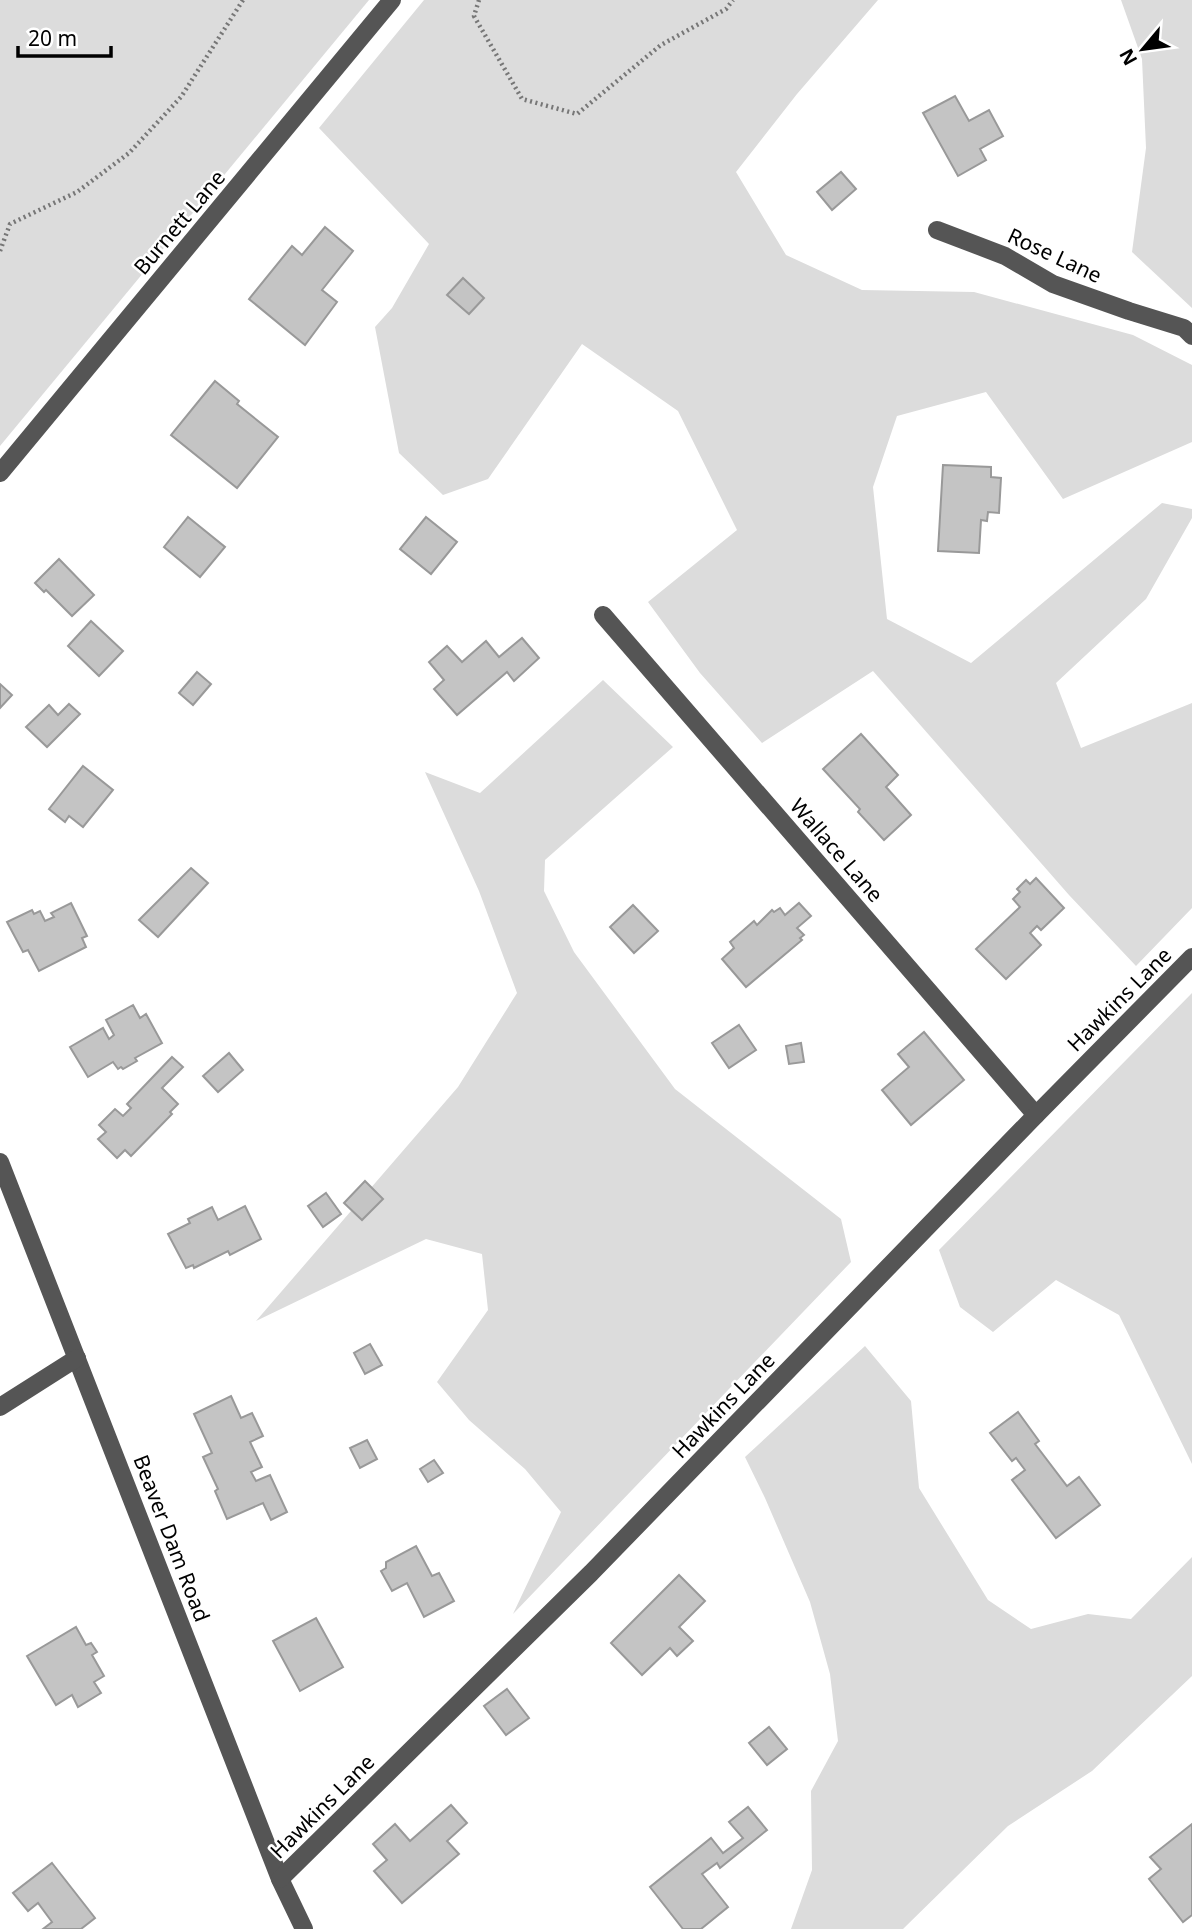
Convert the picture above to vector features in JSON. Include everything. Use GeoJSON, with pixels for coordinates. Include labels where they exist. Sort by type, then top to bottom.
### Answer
{"type":"FeatureCollection","features":[{"type":"Feature","properties":{"kind":"street","name":"Burnett Lane"},"geometry":{"type":"LineString","coordinates":[[0,473],[392,0]]}},
{"type":"Feature","properties":{"kind":"street","name":"Rose Lane"},"geometry":{"type":"LineString","coordinates":[[937,230],[1005,256],[1053,284],[1184,328],[1192,336]]}},
{"type":"Feature","properties":{"kind":"street","name":"Wallace Lane"},"geometry":{"type":"LineString","coordinates":[[603,615],[1036,1115]]}},
{"type":"Feature","properties":{"kind":"street","name":"Hawkins Lane"},"geometry":{"type":"LineString","coordinates":[[280,1879],[591,1573],[1192,957]]}},
{"type":"Feature","properties":{"kind":"street","name":"Beaver Dam Road"},"geometry":{"type":"LineString","coordinates":[[0,1162],[280,1879],[304,1929]]}},
{"type":"Feature","properties":{"kind":"street"},"geometry":{"type":"LineString","coordinates":[[0,1407],[77,1358]]}},
{"type":"Feature","properties":{"kind":"path"},"geometry":{"type":"LineString","coordinates":[[0,251],[10,224],[77,192],[129,153],[181,97],[243,0]]}},
{"type":"Feature","properties":{"kind":"path"},"geometry":{"type":"LineString","coordinates":[[479,0],[474,16],[522,99],[577,114],[661,45],[726,9],[733,0]]}},
{"type":"Feature","properties":{"kind":"shaded area"},"geometry":{"type":"Polygon","coordinates":[[[0,0],[369,0],[0,446],[0,0]]]}},
{"type":"Feature","properties":{"kind":"shaded area"},"geometry":{"type":"Polygon","coordinates":[[[424,0],[878,0],[797,94],[736,172],[786,255],[862,290],[974,292],[1133,335],[1192,365],[1192,442],[1063,499],[986,392],[897,416],[873,487],[887,619],[971,663],[1162,503],[1192,509],[1192,518],[1146,599],[1056,683],[1081,748],[1192,703],[1192,908],[1136,966],[1069,895],[873,671],[762,743],[700,673],[648,602],[737,530],[678,411],[582,344],[488,479],[443,495],[399,453],[375,327],[392,308],[429,244],[319,128],[424,0]]]}},
{"type":"Feature","properties":{"kind":"shaded area"},"geometry":{"type":"Polygon","coordinates":[[[1121,0],[1192,0],[1192,308],[1132,252],[1146,148],[1142,59],[1121,0]]]}},
{"type":"Feature","properties":{"kind":"shaded area"},"geometry":{"type":"Polygon","coordinates":[[[603,680],[673,747],[545,860],[544,891],[574,952],[675,1089],[841,1219],[851,1262],[513,1614],[561,1512],[525,1469],[469,1420],[437,1382],[488,1310],[482,1254],[426,1239],[256,1321],[458,1087],[517,993],[479,891],[425,772],[480,793],[603,680]]]}},
{"type":"Feature","properties":{"kind":"shaded area"},"geometry":{"type":"Polygon","coordinates":[[[1192,993],[1192,1464],[1119,1315],[1056,1280],[993,1332],[960,1307],[939,1250],[1192,993]]]}},
{"type":"Feature","properties":{"kind":"shaded area"},"geometry":{"type":"Polygon","coordinates":[[[865,1346],[911,1401],[919,1488],[988,1600],[1031,1629],[1088,1614],[1131,1619],[1192,1557],[1192,1676],[1092,1771],[1008,1826],[903,1929],[791,1929],[812,1870],[811,1791],[838,1741],[830,1674],[810,1602],[745,1457],[865,1346]]]}},
{"type":"Feature","properties":{"kind":"building"},"geometry":{"type":"Polygon","coordinates":[[[955,96],[969,121],[989,110],[1003,136],[980,149],[986,160],[958,176],[923,113],[955,96]]]}},
{"type":"Feature","properties":{"kind":"building"},"geometry":{"type":"Polygon","coordinates":[[[841,172],[856,189],[832,210],[817,192],[841,172]]]}},
{"type":"Feature","properties":{"kind":"building"},"geometry":{"type":"Polygon","coordinates":[[[325,227],[353,251],[322,290],[337,302],[305,345],[249,299],[292,246],[302,255],[325,227]]]}},
{"type":"Feature","properties":{"kind":"building"},"geometry":{"type":"Polygon","coordinates":[[[463,278],[484,298],[469,314],[447,295],[463,278]]]}},
{"type":"Feature","properties":{"kind":"building"},"geometry":{"type":"Polygon","coordinates":[[[215,381],[239,401],[237,404],[278,437],[237,488],[171,435],[215,381]]]}},
{"type":"Feature","properties":{"kind":"building"},"geometry":{"type":"Polygon","coordinates":[[[943,465],[991,467],[991,477],[1001,478],[999,513],[988,512],[987,521],[981,520],[979,553],[938,551],[943,465]]]}},
{"type":"Feature","properties":{"kind":"building"},"geometry":{"type":"Polygon","coordinates":[[[188,517],[225,547],[200,577],[164,547],[188,517]]]}},
{"type":"Feature","properties":{"kind":"building"},"geometry":{"type":"Polygon","coordinates":[[[426,517],[457,542],[431,574],[400,549],[426,517]]]}},
{"type":"Feature","properties":{"kind":"building"},"geometry":{"type":"Polygon","coordinates":[[[59,559],[94,595],[72,616],[35,583],[59,559]]]}},
{"type":"Feature","properties":{"kind":"building"},"geometry":{"type":"Polygon","coordinates":[[[91,621],[123,651],[99,676],[68,646],[91,621]]]}},
{"type":"Feature","properties":{"kind":"building"},"geometry":{"type":"Polygon","coordinates":[[[522,638],[539,658],[514,681],[507,672],[457,715],[434,689],[444,680],[429,662],[447,646],[462,662],[486,641],[499,657],[522,638]]]}},
{"type":"Feature","properties":{"kind":"building"},"geometry":{"type":"Polygon","coordinates":[[[197,672],[211,684],[193,705],[179,693],[197,672]]]}},
{"type":"Feature","properties":{"kind":"building"},"geometry":{"type":"Polygon","coordinates":[[[0,684],[12,695],[0,708],[0,684]]]}},
{"type":"Feature","properties":{"kind":"building"},"geometry":{"type":"Polygon","coordinates":[[[69,704],[80,714],[47,747],[26,727],[49,705],[58,715],[69,704]]]}},
{"type":"Feature","properties":{"kind":"building"},"geometry":{"type":"Polygon","coordinates":[[[861,734],[898,775],[886,787],[911,815],[884,840],[823,769],[861,734]]]}},
{"type":"Feature","properties":{"kind":"building"},"geometry":{"type":"Polygon","coordinates":[[[83,766],[113,790],[83,827],[69,816],[65,822],[49,809],[83,766]]]}},
{"type":"Feature","properties":{"kind":"building"},"geometry":{"type":"Polygon","coordinates":[[[191,868],[208,883],[158,937],[139,920],[191,868]]]}},
{"type":"Feature","properties":{"kind":"building"},"geometry":{"type":"Polygon","coordinates":[[[1036,878],[1064,908],[1041,930],[1037,926],[1030,933],[1041,945],[1006,979],[976,949],[1020,907],[1013,899],[1020,892],[1017,889],[1026,880],[1030,884],[1036,878]]]}},
{"type":"Feature","properties":{"kind":"building"},"geometry":{"type":"Polygon","coordinates":[[[71,903],[87,936],[82,938],[86,947],[39,971],[28,950],[23,952],[7,922],[32,910],[34,914],[40,911],[45,921],[54,917],[51,913],[71,903]]]}},
{"type":"Feature","properties":{"kind":"building"},"geometry":{"type":"Polygon","coordinates":[[[799,903],[811,916],[797,928],[804,935],[800,938],[802,940],[746,987],[722,959],[734,948],[730,942],[754,921],[757,925],[772,910],[774,912],[780,908],[785,915],[799,903]]]}},
{"type":"Feature","properties":{"kind":"building"},"geometry":{"type":"Polygon","coordinates":[[[633,905],[658,931],[634,953],[610,927],[633,905]]]}},
{"type":"Feature","properties":{"kind":"building"},"geometry":{"type":"Polygon","coordinates":[[[133,1005],[140,1018],[146,1014],[162,1043],[135,1058],[137,1061],[123,1069],[118,1069],[113,1062],[88,1077],[70,1047],[103,1028],[109,1039],[114,1035],[106,1020],[133,1005]]]}},
{"type":"Feature","properties":{"kind":"building"},"geometry":{"type":"Polygon","coordinates":[[[739,1025],[756,1050],[729,1068],[712,1043],[739,1025]]]}},
{"type":"Feature","properties":{"kind":"building"},"geometry":{"type":"Polygon","coordinates":[[[924,1032],[964,1080],[911,1125],[882,1090],[909,1067],[898,1054],[924,1032]]]}},
{"type":"Feature","properties":{"kind":"building"},"geometry":{"type":"Polygon","coordinates":[[[801,1043],[804,1062],[789,1064],[786,1046],[801,1043]]]}},
{"type":"Feature","properties":{"kind":"building"},"geometry":{"type":"Polygon","coordinates":[[[229,1053],[243,1070],[218,1092],[203,1076],[229,1053]]]}},
{"type":"Feature","properties":{"kind":"building"},"geometry":{"type":"Polygon","coordinates":[[[172,1057],[183,1067],[162,1088],[178,1104],[170,1112],[172,1114],[131,1156],[125,1150],[117,1158],[98,1139],[106,1132],[99,1125],[115,1109],[123,1116],[131,1108],[127,1104],[172,1057]]]}},
{"type":"Feature","properties":{"kind":"building"},"geometry":{"type":"Polygon","coordinates":[[[365,1181],[383,1199],[362,1220],[344,1203],[365,1181]]]}},
{"type":"Feature","properties":{"kind":"building"},"geometry":{"type":"Polygon","coordinates":[[[326,1193],[341,1214],[323,1227],[308,1206],[326,1193]]]}},
{"type":"Feature","properties":{"kind":"building"},"geometry":{"type":"Polygon","coordinates":[[[245,1206],[261,1239],[230,1255],[228,1251],[194,1268],[193,1265],[186,1268],[168,1234],[190,1223],[188,1219],[212,1207],[218,1220],[245,1206]]]}},
{"type":"Feature","properties":{"kind":"building"},"geometry":{"type":"Polygon","coordinates":[[[370,1344],[382,1365],[365,1374],[354,1353],[370,1344]]]}},
{"type":"Feature","properties":{"kind":"building"},"geometry":{"type":"Polygon","coordinates":[[[231,1396],[241,1418],[252,1413],[263,1436],[250,1442],[262,1467],[251,1472],[256,1481],[270,1475],[287,1512],[271,1520],[263,1503],[227,1519],[215,1491],[218,1489],[203,1457],[212,1453],[194,1414],[231,1396]]]}},
{"type":"Feature","properties":{"kind":"building"},"geometry":{"type":"Polygon","coordinates":[[[1018,1412],[1039,1441],[1035,1444],[1067,1486],[1079,1477],[1100,1505],[1056,1538],[1012,1480],[1025,1470],[1016,1458],[1012,1461],[990,1433],[1018,1412]]]}},
{"type":"Feature","properties":{"kind":"building"},"geometry":{"type":"Polygon","coordinates":[[[367,1440],[377,1459],[360,1468],[350,1448],[367,1440]]]}},
{"type":"Feature","properties":{"kind":"building"},"geometry":{"type":"Polygon","coordinates":[[[434,1460],[443,1473],[428,1482],[420,1469],[434,1460]]]}},
{"type":"Feature","properties":{"kind":"building"},"geometry":{"type":"Polygon","coordinates":[[[416,1546],[432,1576],[439,1573],[454,1601],[424,1617],[407,1583],[392,1591],[381,1571],[386,1568],[386,1562],[416,1546]]]}},
{"type":"Feature","properties":{"kind":"building"},"geometry":{"type":"Polygon","coordinates":[[[679,1575],[705,1601],[679,1627],[693,1641],[677,1656],[670,1648],[642,1675],[611,1643],[679,1575]]]}},
{"type":"Feature","properties":{"kind":"building"},"geometry":{"type":"Polygon","coordinates":[[[316,1618],[343,1667],[300,1691],[273,1641],[316,1618]]]}},
{"type":"Feature","properties":{"kind":"building"},"geometry":{"type":"Polygon","coordinates":[[[76,1627],[86,1645],[91,1643],[97,1652],[92,1655],[104,1676],[94,1682],[101,1693],[78,1707],[72,1695],[56,1705],[27,1656],[76,1627]]]}},
{"type":"Feature","properties":{"kind":"building"},"geometry":{"type":"Polygon","coordinates":[[[507,1689],[529,1718],[506,1735],[484,1706],[507,1689]]]}},
{"type":"Feature","properties":{"kind":"building"},"geometry":{"type":"Polygon","coordinates":[[[769,1727],[787,1749],[767,1765],[749,1743],[769,1727]]]}},
{"type":"Feature","properties":{"kind":"building"},"geometry":{"type":"Polygon","coordinates":[[[451,1805],[467,1823],[447,1841],[459,1854],[402,1903],[374,1871],[387,1860],[373,1844],[395,1824],[410,1841],[451,1805]]]}},
{"type":"Feature","properties":{"kind":"building"},"geometry":{"type":"Polygon","coordinates":[[[748,1807],[767,1830],[720,1868],[717,1863],[702,1874],[728,1907],[701,1929],[683,1929],[650,1887],[711,1838],[723,1853],[743,1838],[729,1822],[748,1807]]]}},
{"type":"Feature","properties":{"kind":"building"},"geometry":{"type":"Polygon","coordinates":[[[1192,1824],[1192,1915],[1183,1922],[1149,1879],[1161,1869],[1150,1857],[1192,1824]]]}},
{"type":"Feature","properties":{"kind":"building"},"geometry":{"type":"Polygon","coordinates":[[[52,1863],[95,1918],[81,1929],[43,1929],[52,1922],[38,1903],[28,1911],[13,1893],[52,1863]]]}}]}
